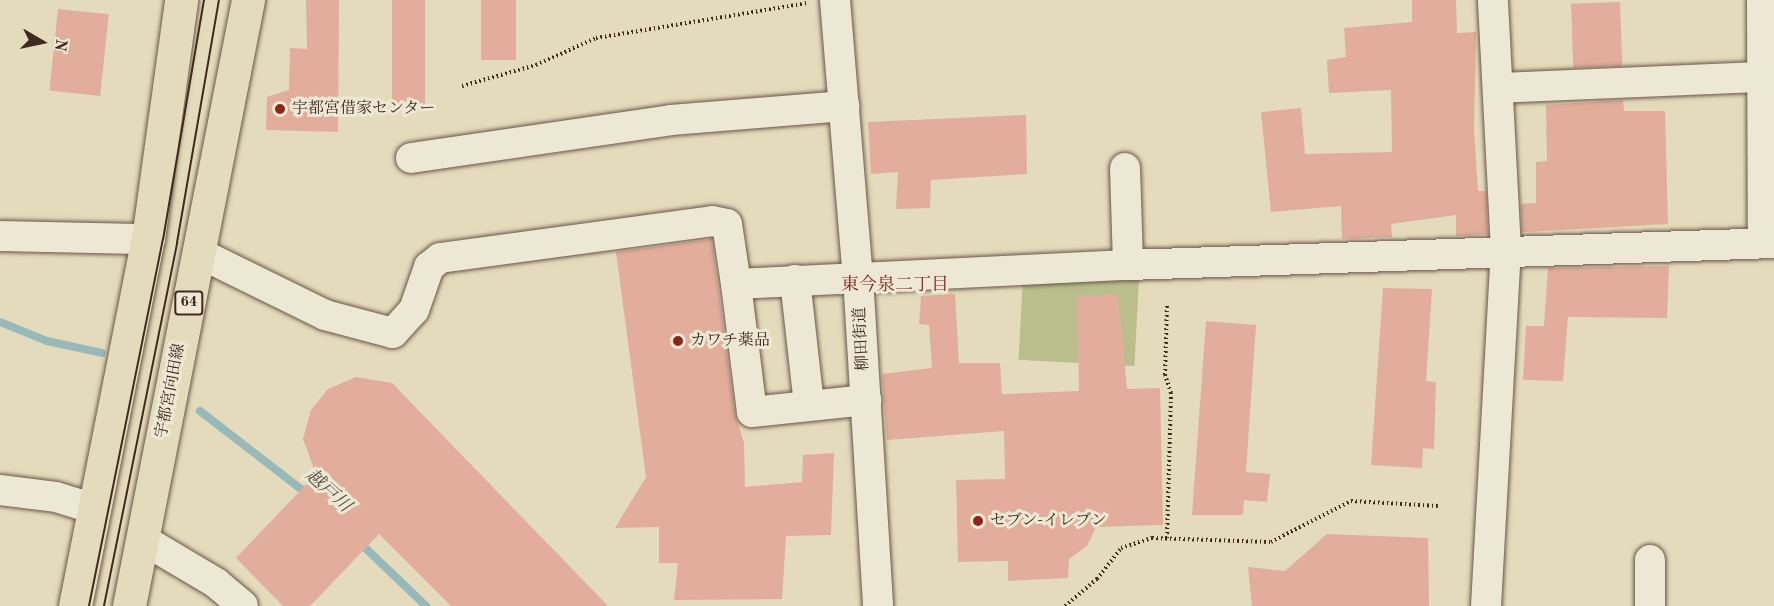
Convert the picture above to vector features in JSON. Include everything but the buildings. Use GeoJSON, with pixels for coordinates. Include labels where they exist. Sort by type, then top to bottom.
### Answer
{"type":"FeatureCollection","features":[{"type":"Feature","properties":{"kind":"main road"},"geometry":{"type":"LineString","coordinates":[[75,606],[148,238],[181,0]]}},
{"type":"Feature","properties":{"kind":"main road","name":"宇都宮向田線"},"geometry":{"type":"LineString","coordinates":[[129,606],[248,0]]}},
{"type":"Feature","properties":{"kind":"street"},"geometry":{"type":"LineString","coordinates":[[1486,606],[1506,250],[1493,0]]}},
{"type":"Feature","properties":{"kind":"street"},"geometry":{"type":"LineString","coordinates":[[736,284],[1128,265],[1506,250],[1768,243],[1762,77],[1762,0]]}},
{"type":"Feature","properties":{"kind":"street","name":"柳田街道"},"geometry":{"type":"LineString","coordinates":[[825,1],[844,106],[858,277],[878,606]]}},
{"type":"Feature","properties":{"kind":"street"},"geometry":{"type":"LineString","coordinates":[[1498,88],[1762,77]]}},
{"type":"Feature","properties":{"kind":"street"},"geometry":{"type":"LineString","coordinates":[[411,158],[671,120],[844,106]]}},
{"type":"Feature","properties":{"kind":"street"},"geometry":{"type":"LineString","coordinates":[[1125,168],[1128,265]]}},
{"type":"Feature","properties":{"kind":"street"},"geometry":{"type":"LineString","coordinates":[[199,253],[325,315],[393,333],[414,310],[429,267],[440,258],[722,221],[727,224],[752,412],[866,400]]}},
{"type":"Feature","properties":{"kind":"street"},"geometry":{"type":"LineString","coordinates":[[0,236],[148,238]]}},
{"type":"Feature","properties":{"kind":"street"},"geometry":{"type":"LineString","coordinates":[[795,280],[809,405]]}},
{"type":"Feature","properties":{"kind":"street"},"geometry":{"type":"LineString","coordinates":[[0,490],[56,497],[95,509]]}},
{"type":"Feature","properties":{"kind":"street"},"geometry":{"type":"LineString","coordinates":[[142,539],[216,582],[243,606]]}},
{"type":"Feature","properties":{"kind":"street"},"geometry":{"type":"LineString","coordinates":[[1650,560],[1650,606]]}},
{"type":"Feature","properties":{"kind":"path"},"geometry":{"type":"LineString","coordinates":[[462,86],[536,65],[596,38],[825,1]]}},
{"type":"Feature","properties":{"kind":"path"},"geometry":{"type":"LineString","coordinates":[[1167,305],[1165,375],[1171,393],[1167,538]]}},
{"type":"Feature","properties":{"kind":"path"},"geometry":{"type":"LineString","coordinates":[[1065,606],[1097,579],[1121,548],[1152,538],[1271,542],[1351,501],[1438,507]]}},
{"type":"Feature","properties":{"kind":"green space"},"geometry":{"type":"Polygon","coordinates":[[[1023,273],[1139,279],[1134,366],[1019,360],[1023,273]]]}},
{"type":"Feature","properties":{"kind":"waterway","name":"越戸川"},"geometry":{"type":"LineString","coordinates":[[0,322],[47,341],[102,353]]}},
{"type":"Feature","properties":{"kind":"waterway","name":"越戸川"},"geometry":{"type":"LineString","coordinates":[[200,411],[310,496]]}},
{"type":"Feature","properties":{"kind":"waterway","name":"越戸川"},"geometry":{"type":"LineString","coordinates":[[359,542],[426,606]]}},
{"type":"Feature","properties":{"kind":"tram line"},"geometry":{"type":"LineString","coordinates":[[89,606],[163,240],[204,0]]}},
{"type":"Feature","properties":{"kind":"tram line"},"geometry":{"type":"LineString","coordinates":[[104,606],[177,243],[219,0]]}},
{"type":"Feature","properties":{"kind":"place","name":"宇都宮借家センター"},"geometry":{"type":"Point","coordinates":[280,109]}},
{"type":"Feature","properties":{"kind":"place","name":"カワチ薬品"},"geometry":{"type":"Point","coordinates":[678,341]}},
{"type":"Feature","properties":{"kind":"place","name":"セブン-イレブン"},"geometry":{"type":"Point","coordinates":[978,521]}},
{"type":"Feature","properties":{"kind":"district","name":"東今泉二丁目"},"geometry":{"type":"Point","coordinates":[895,285]}}]}
